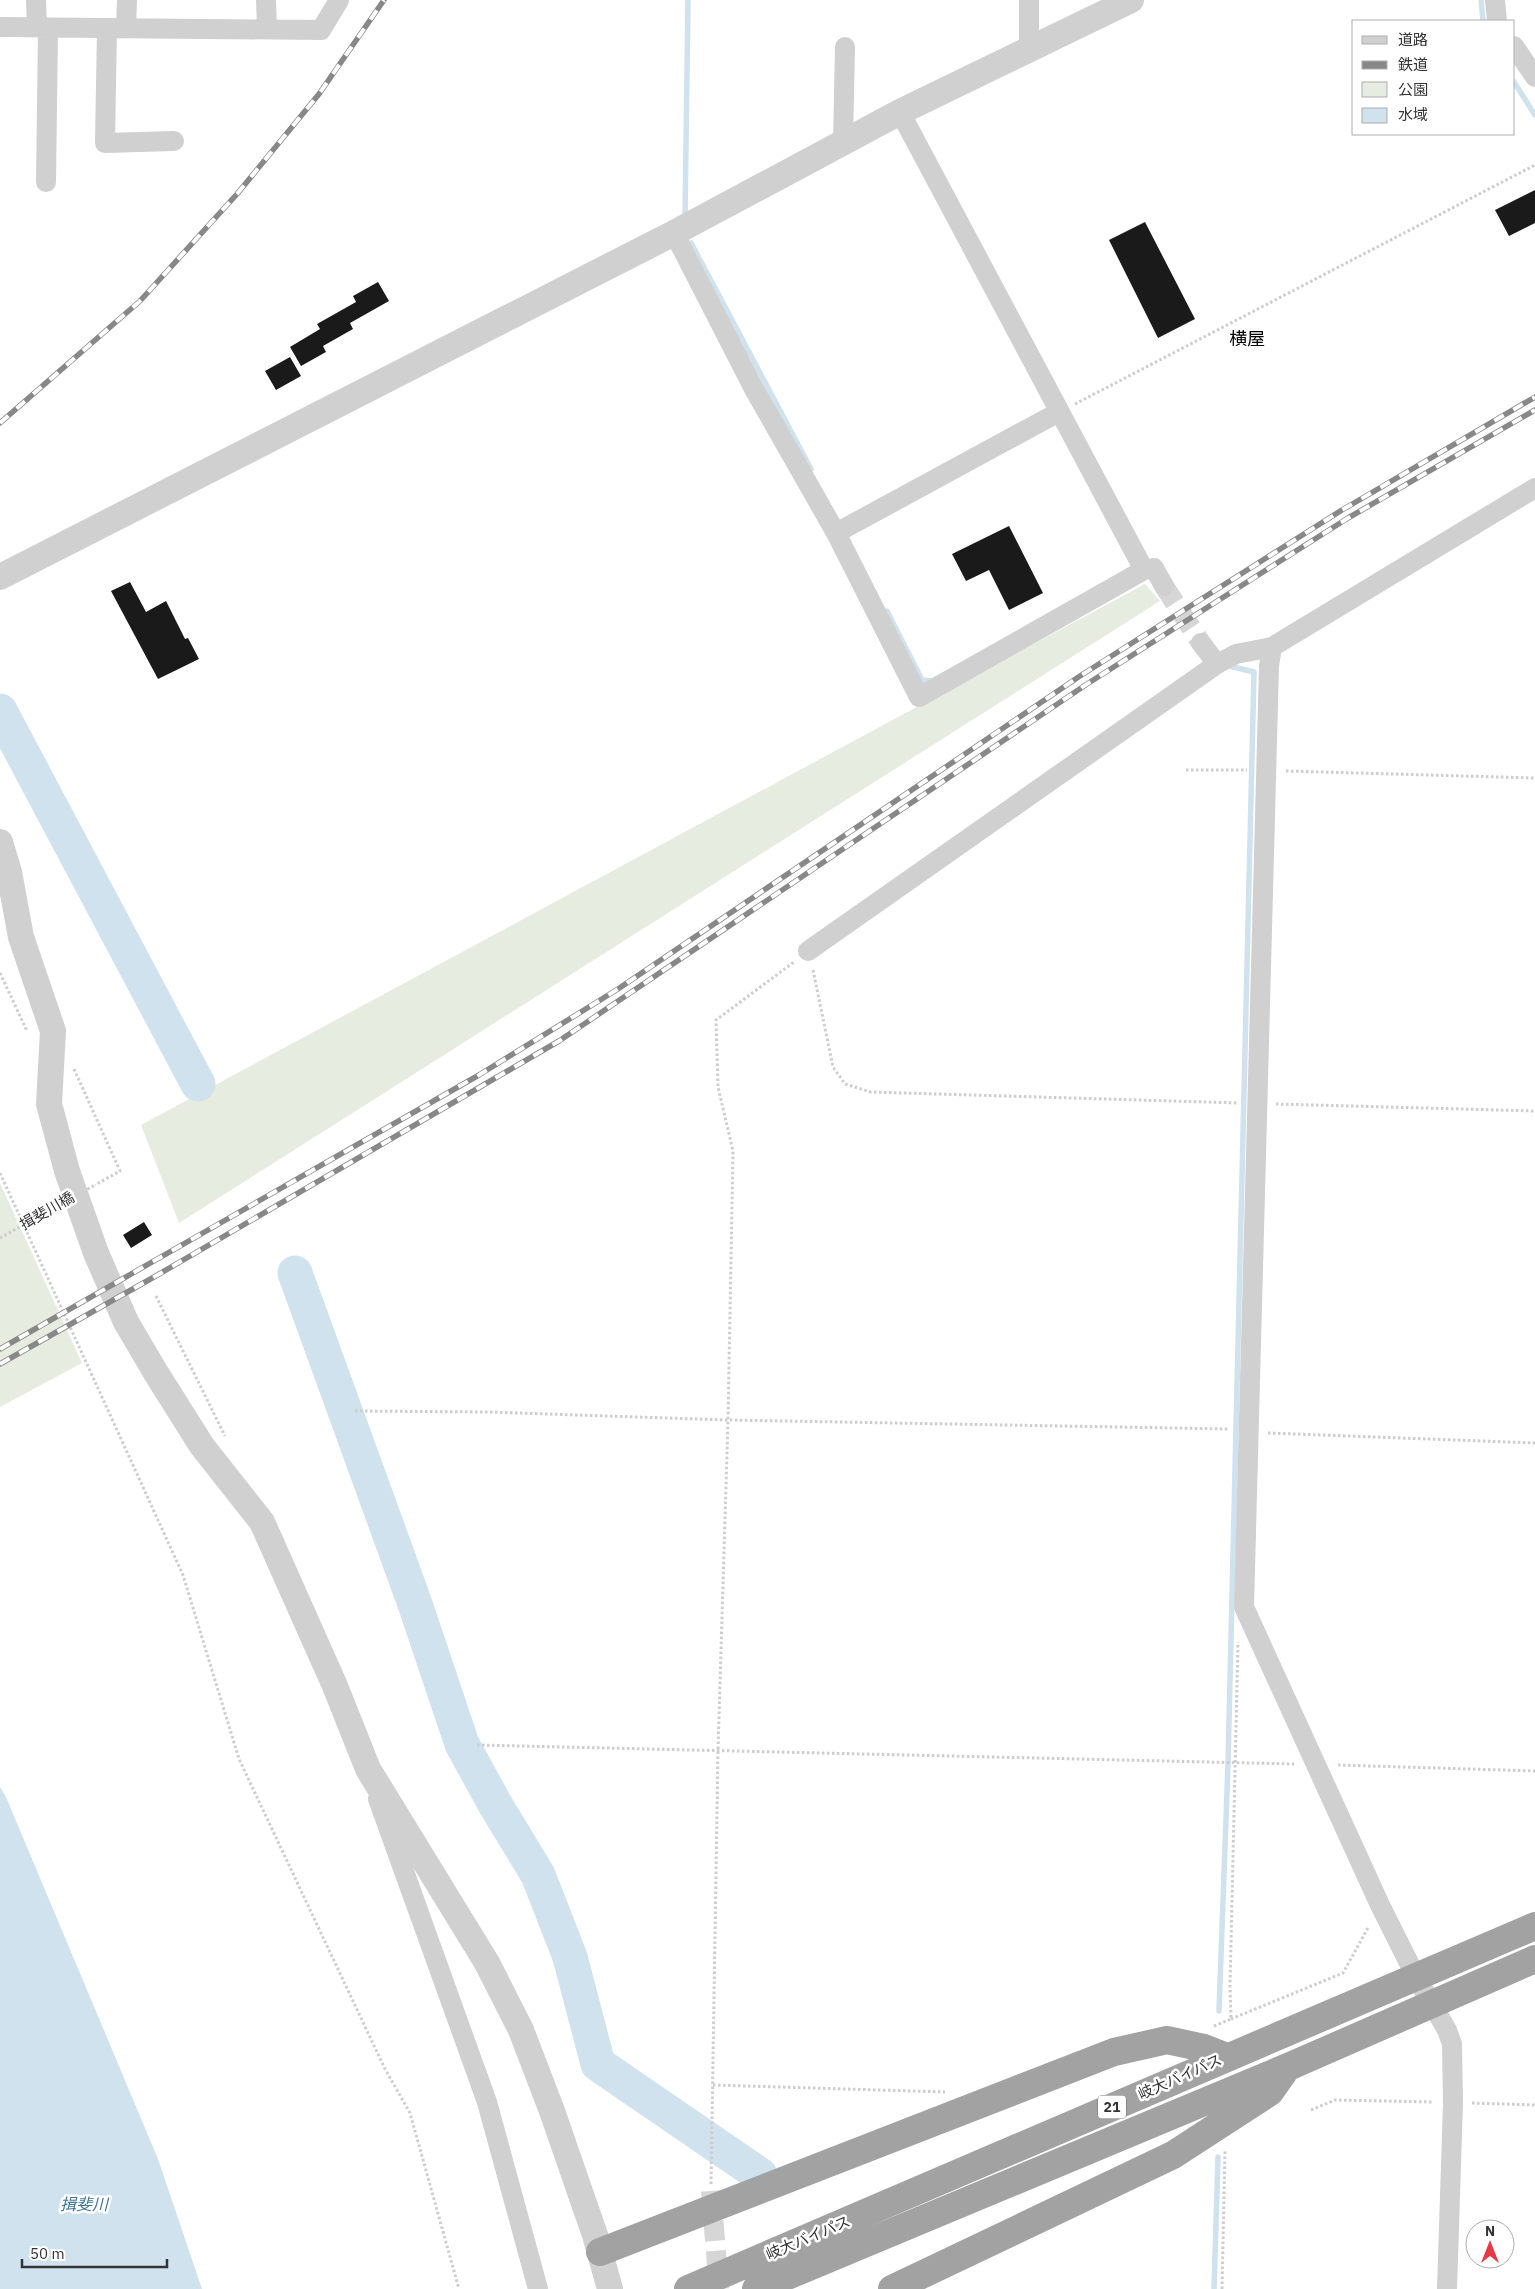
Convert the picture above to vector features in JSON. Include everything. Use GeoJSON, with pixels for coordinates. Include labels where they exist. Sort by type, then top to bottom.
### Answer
{"type":"FeatureCollection","features":[{"type":"Feature","properties":{"kind":"highway","name":"岐大バイパス"},"geometry":{"type":"LineString","coordinates":[[688,2289],[1535,1926]]}},
{"type":"Feature","properties":{"kind":"highway","name":"岐大バイパス"},"geometry":{"type":"LineString","coordinates":[[756,2289],[1288,2067],[1535,1959]]}},
{"type":"Feature","properties":{"kind":"highway"},"geometry":{"type":"LineString","coordinates":[[600,2252],[1114,2052],[1167,2040],[1204,2048],[1227,2057]]}},
{"type":"Feature","properties":{"kind":"highway"},"geometry":{"type":"LineString","coordinates":[[892,2289],[1173,2155],[1270,2092],[1288,2067]]}},
{"type":"Feature","properties":{"kind":"street"},"geometry":{"type":"LineString","coordinates":[[36,0],[42,27],[46,182]]}},
{"type":"Feature","properties":{"kind":"street"},"geometry":{"type":"LineString","coordinates":[[127,0],[116,28],[105,143],[174,141]]}},
{"type":"Feature","properties":{"kind":"street"},"geometry":{"type":"LineString","coordinates":[[266,0],[267,30]]}},
{"type":"Feature","properties":{"kind":"street"},"geometry":{"type":"LineString","coordinates":[[0,27],[321,30],[339,0]]}},
{"type":"Feature","properties":{"kind":"street"},"geometry":{"type":"LineString","coordinates":[[1029,50],[1030,0]]}},
{"type":"Feature","properties":{"kind":"street"},"geometry":{"type":"LineString","coordinates":[[0,577],[674,233],[900,112],[1131,0]]}},
{"type":"Feature","properties":{"kind":"street"},"geometry":{"type":"LineString","coordinates":[[1495,0],[1498,20]]}},
{"type":"Feature","properties":{"kind":"street"},"geometry":{"type":"LineString","coordinates":[[843,142],[845,47]]}},
{"type":"Feature","properties":{"kind":"street"},"geometry":{"type":"LineString","coordinates":[[1515,47],[1535,77]]}},
{"type":"Feature","properties":{"kind":"street"},"geometry":{"type":"LineString","coordinates":[[900,112],[1144,570]]}},
{"type":"Feature","properties":{"kind":"street"},"geometry":{"type":"LineString","coordinates":[[674,233],[754,389],[836,532],[919,697],[1144,570],[1154,568],[1164,586]]}},
{"type":"Feature","properties":{"kind":"street"},"geometry":{"type":"LineString","coordinates":[[836,532],[1059,412]]}},
{"type":"Feature","properties":{"kind":"street"},"geometry":{"type":"LineString","coordinates":[[808,951],[1217,664],[1236,654],[1272,647],[1535,488]]}},
{"type":"Feature","properties":{"kind":"street"},"geometry":{"type":"LineString","coordinates":[[1201,643],[1217,664]]}},
{"type":"Feature","properties":{"kind":"street"},"geometry":{"type":"LineString","coordinates":[[1272,647],[1269,666],[1258,1104],[1247,1432],[1244,1607],[1380,1905],[1452,2044],[1453,2103],[1447,2289]]}},
{"type":"Feature","properties":{"kind":"street"},"geometry":{"type":"LineString","coordinates":[[0,842],[9,872],[21,938]]}},
{"type":"Feature","properties":{"kind":"street"},"geometry":{"type":"LineString","coordinates":[[0,892],[21,938],[53,1032],[49,1104],[67,1171],[96,1253],[126,1322],[166,1389],[202,1446],[262,1522],[335,1686],[368,1769],[397,1856],[487,2102],[538,2289]]}},
{"type":"Feature","properties":{"kind":"street"},"geometry":{"type":"LineString","coordinates":[[368,1769],[487,1963],[521,2030],[552,2111],[600,2252],[610,2289]]}},
{"type":"Feature","properties":{"kind":"path"},"geometry":{"type":"LineString","coordinates":[[1059,412],[1535,165]]}},
{"type":"Feature","properties":{"kind":"path"},"geometry":{"type":"LineString","coordinates":[[1186,770],[1535,778]]}},
{"type":"Feature","properties":{"kind":"path"},"geometry":{"type":"LineString","coordinates":[[710,2153],[733,1151],[718,1087],[716,1020],[808,951],[833,1067],[845,1084],[871,1092],[1535,1111]]}},
{"type":"Feature","properties":{"kind":"path"},"geometry":{"type":"LineString","coordinates":[[0,972],[29,1035]]}},
{"type":"Feature","properties":{"kind":"path","name":"揖斐川橋"},"geometry":{"type":"LineString","coordinates":[[0,1238],[120,1171],[71,1064]]}},
{"type":"Feature","properties":{"kind":"path"},"geometry":{"type":"LineString","coordinates":[[0,1173],[183,1575],[239,1759],[377,2051],[410,2113],[459,2289]]}},
{"type":"Feature","properties":{"kind":"path"},"geometry":{"type":"LineString","coordinates":[[156,1296],[228,1443]]}},
{"type":"Feature","properties":{"kind":"path"},"geometry":{"type":"LineString","coordinates":[[355,1411],[487,1412],[728,1420],[1226,1429],[1247,1432],[1535,1443]]}},
{"type":"Feature","properties":{"kind":"path"},"geometry":{"type":"LineString","coordinates":[[1232,2019],[1230,1986],[1238,1646],[1244,1607]]}},
{"type":"Feature","properties":{"kind":"path"},"geometry":{"type":"LineString","coordinates":[[477,1745],[1235,1764],[1317,1764],[1535,1771]]}},
{"type":"Feature","properties":{"kind":"path"},"geometry":{"type":"LineString","coordinates":[[1207,2026],[1216,2026],[1343,1973],[1380,1905]]}},
{"type":"Feature","properties":{"kind":"path"},"geometry":{"type":"LineString","coordinates":[[713,2086],[946,2092]]}},
{"type":"Feature","properties":{"kind":"path"},"geometry":{"type":"LineString","coordinates":[[1311,2110],[1323,2103],[1343,2099],[1535,2105]]}},
{"type":"Feature","properties":{"kind":"path"},"geometry":{"type":"LineString","coordinates":[[1222,2289],[1225,2161]]}},
{"type":"Feature","properties":{"kind":"green space"},"geometry":{"type":"Polygon","coordinates":[[[1145,584],[1160,601],[179,1223],[141,1125],[1145,584]]]}},
{"type":"Feature","properties":{"kind":"green space"},"geometry":{"type":"Polygon","coordinates":[[[0,1183],[82,1363],[0,1407],[0,1183]]]}},
{"type":"Feature","properties":{"kind":"water","name":"揖斐川"},"geometry":{"type":"Polygon","coordinates":[[[0,1787],[6,1797],[158,2159],[202,2289],[0,2289],[0,1787]]]}},
{"type":"Feature","properties":{"kind":"building"},"geometry":{"type":"Polygon","coordinates":[[[1535,190],[1535,223],[1509,236],[1495,210],[1535,190]]]}},
{"type":"Feature","properties":{"kind":"building"},"geometry":{"type":"Polygon","coordinates":[[[1145,222],[1195,319],[1158,338],[1109,240],[1145,222]]]}},
{"type":"Feature","properties":{"kind":"building"},"geometry":{"type":"Polygon","coordinates":[[[378,282],[389,301],[350,323],[353,329],[323,346],[326,352],[301,366],[290,347],[320,329],[317,324],[356,302],[353,296],[378,282]]]}},
{"type":"Feature","properties":{"kind":"building"},"geometry":{"type":"Polygon","coordinates":[[[290,357],[301,376],[276,390],[265,371],[290,357]]]}},
{"type":"Feature","properties":{"kind":"building"},"geometry":{"type":"Polygon","coordinates":[[[1009,526],[1043,593],[1009,610],[989,570],[966,581],[952,554],[1009,526]]]}},
{"type":"Feature","properties":{"kind":"building"},"geometry":{"type":"Polygon","coordinates":[[[130,582],[146,612],[166,601],[185,639],[188,638],[199,659],[158,679],[111,591],[130,582]]]}},
{"type":"Feature","properties":{"kind":"building"},"geometry":{"type":"Polygon","coordinates":[[[144,1222],[152,1235],[131,1248],[123,1235],[144,1222]]]}},
{"type":"Feature","properties":{"kind":"waterway"},"geometry":{"type":"LineString","coordinates":[[685,218],[688,0]]}},
{"type":"Feature","properties":{"kind":"waterway"},"geometry":{"type":"LineString","coordinates":[[1481,0],[1483,20]]}},
{"type":"Feature","properties":{"kind":"waterway"},"geometry":{"type":"LineString","coordinates":[[1515,84],[1535,115]]}},
{"type":"Feature","properties":{"kind":"waterway"},"geometry":{"type":"LineString","coordinates":[[691,243],[811,469]]}},
{"type":"Feature","properties":{"kind":"waterway"},"geometry":{"type":"LineString","coordinates":[[887,611],[922,680],[932,681]]}},
{"type":"Feature","properties":{"kind":"waterway"},"geometry":{"type":"LineString","coordinates":[[1219,2011],[1228,1764],[1254,672],[1229,666]]}},
{"type":"Feature","properties":{"kind":"waterway"},"geometry":{"type":"LineString","coordinates":[[0,711],[198,1084]]}},
{"type":"Feature","properties":{"kind":"waterway"},"geometry":{"type":"LineString","coordinates":[[295,1273],[415,1604],[462,1744],[495,1804],[538,1875],[570,1957],[598,2064],[760,2175]]}},
{"type":"Feature","properties":{"kind":"waterway"},"geometry":{"type":"LineString","coordinates":[[1214,2289],[1218,2157]]}},
{"type":"Feature","properties":{"kind":"tunnel"},"geometry":{"type":"LineString","coordinates":[[1164,586],[1201,643]]}},
{"type":"Feature","properties":{"kind":"tunnel"},"geometry":{"type":"LineString","coordinates":[[711,2191],[719,2289]]}},
{"type":"Feature","properties":{"kind":"railway"},"geometry":{"type":"LineString","coordinates":[[0,423],[140,301],[237,194],[319,94],[384,0]]}},
{"type":"Feature","properties":{"kind":"railway"},"geometry":{"type":"LineString","coordinates":[[0,1349],[479,1075],[618,989],[1080,676],[1342,510],[1535,397]]}},
{"type":"Feature","properties":{"kind":"railway"},"geometry":{"type":"LineString","coordinates":[[0,1364],[154,1277],[559,1041],[1087,684],[1348,518],[1535,410]]}},
{"type":"Feature","properties":{"kind":"district","name":"横屋"},"geometry":{"type":"Point","coordinates":[1247,339]}}]}
